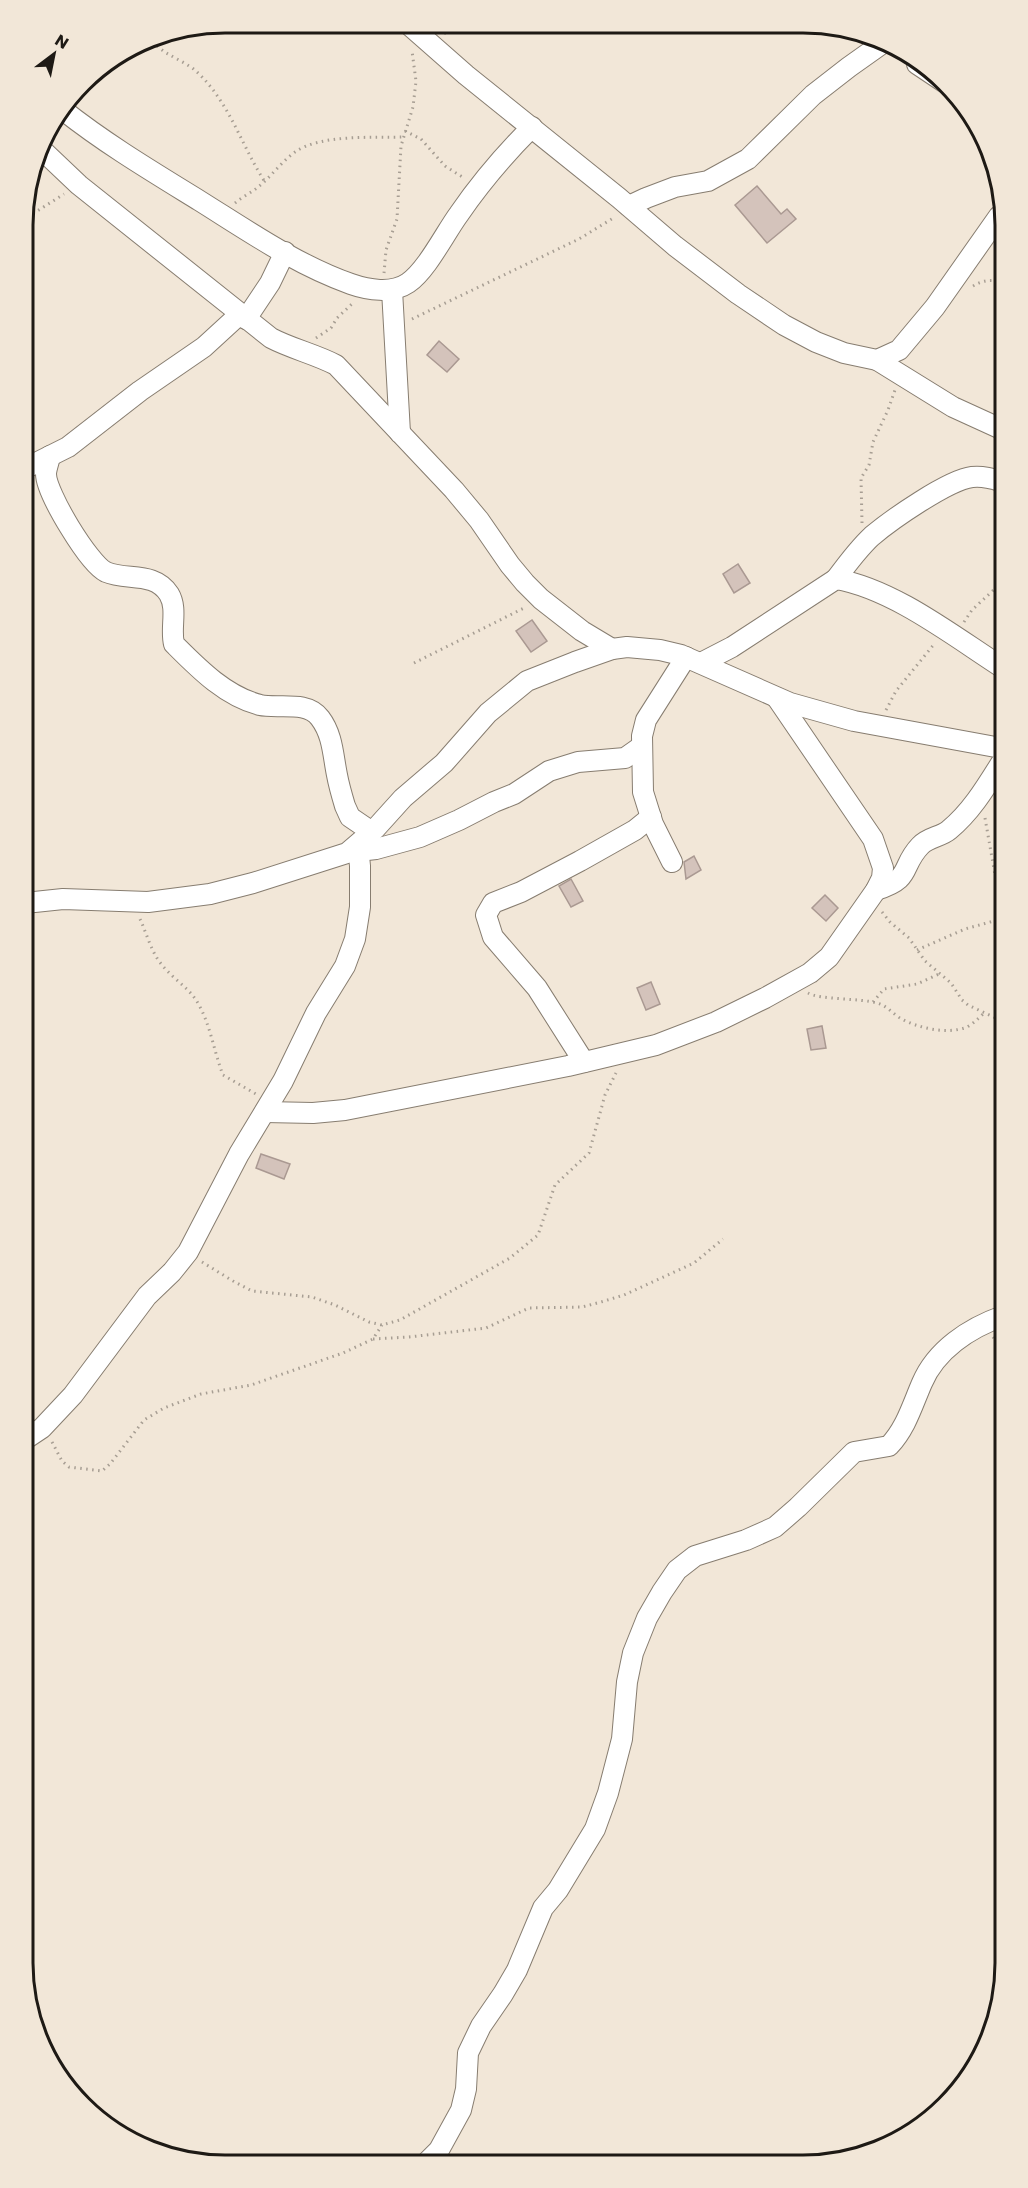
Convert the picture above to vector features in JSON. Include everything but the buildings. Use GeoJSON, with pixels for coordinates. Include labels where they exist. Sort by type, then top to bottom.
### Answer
{"type":"FeatureCollection","features":[{"type":"Feature","properties":{"kind":"street"},"geometry":{"type":"LineString","coordinates":[[418,33],[466,75],[630,206],[675,246],[738,294],[784,325],[816,342],[844,353],[877,360],[953,407],[995,426]]}},
{"type":"Feature","properties":{"kind":"street"},"geometry":{"type":"LineString","coordinates":[[630,206],[675,187],[708,181],[748,159],[813,95],[876,48]]}},
{"type":"Feature","properties":{"kind":"street"},"geometry":{"type":"LineString","coordinates":[[69,114],[119,150],[285,252],[317,269],[358,286],[389,290],[407,284],[419,274],[478,187],[532,127]]}},
{"type":"Feature","properties":{"kind":"street"},"geometry":{"type":"LineString","coordinates":[[47,155],[79,185],[271,338],[336,365],[466,505],[510,565],[541,599],[582,631],[612,650]]}},
{"type":"Feature","properties":{"kind":"street"},"geometry":{"type":"LineString","coordinates":[[877,360],[899,350],[912,336],[995,222]]}},
{"type":"Feature","properties":{"kind":"street"},"geometry":{"type":"LineString","coordinates":[[33,464],[68,447],[243,316],[274,276],[285,252]]}},
{"type":"Feature","properties":{"kind":"street"},"geometry":{"type":"LineString","coordinates":[[389,290],[394,328],[400,433]]}},
{"type":"Feature","properties":{"kind":"street"},"geometry":{"type":"LineString","coordinates":[[50,456],[46,475],[53,496],[76,537],[95,564],[115,575],[141,577],[159,584],[169,594],[172,605],[174,644],[210,678],[240,697],[261,705],[290,706],[309,710],[320,717],[328,731],[345,806],[350,817],[372,832]]}},
{"type":"Feature","properties":{"kind":"street"},"geometry":{"type":"LineString","coordinates":[[672,862],[651,817],[643,792],[642,736],[646,720],[693,660],[732,646],[837,579],[866,543],[912,508],[958,481],[972,477],[995,480]]}},
{"type":"Feature","properties":{"kind":"street"},"geometry":{"type":"LineString","coordinates":[[837,579],[856,583],[882,593],[995,663]]}},
{"type":"Feature","properties":{"kind":"street"},"geometry":{"type":"LineString","coordinates":[[35,1433],[86,1378],[147,1296],[172,1272],[188,1252],[239,1154],[283,1081],[316,1013],[345,966],[355,939],[360,907],[358,848],[396,804],[444,762],[488,713],[527,681],[612,650],[644,647],[693,660],[777,698],[854,722],[995,747]]}},
{"type":"Feature","properties":{"kind":"street"},"geometry":{"type":"LineString","coordinates":[[267,1108],[313,1113],[345,1110],[584,1062],[656,1045],[716,1022],[810,973],[829,957],[878,890],[884,868],[873,839],[777,698]]}},
{"type":"Feature","properties":{"kind":"street"},"geometry":{"type":"LineString","coordinates":[[33,902],[63,899],[148,902],[210,894],[253,883],[358,848],[388,846],[420,837],[514,794],[549,771],[578,762],[625,758],[642,746]]}},
{"type":"Feature","properties":{"kind":"street"},"geometry":{"type":"LineString","coordinates":[[878,890],[896,883],[921,845],[951,828],[981,796],[995,773]]}},
{"type":"Feature","properties":{"kind":"street"},"geometry":{"type":"LineString","coordinates":[[584,1062],[537,988],[493,938],[486,915],[493,903],[521,892],[580,861],[635,830],[651,817]]}},
{"type":"Feature","properties":{"kind":"street"},"geometry":{"type":"LineString","coordinates":[[434,2155],[439,2150],[461,2110],[466,2089],[468,2053],[481,2026],[517,1970],[543,1908],[558,1890],[595,1829],[608,1793],[622,1739],[627,1682],[633,1653],[647,1618],[665,1587],[677,1570],[695,1556],[746,1540],[775,1527],[854,1452],[889,1446],[904,1427],[930,1366],[968,1332],[995,1320]]}},
{"type":"Feature","properties":{"kind":"path"},"geometry":{"type":"LineString","coordinates":[[389,290],[384,259],[397,219],[399,159],[415,93],[411,33]]}},
{"type":"Feature","properties":{"kind":"path"},"geometry":{"type":"LineString","coordinates":[[158,46],[194,69],[212,88],[232,117],[252,163],[265,182]]}},
{"type":"Feature","properties":{"kind":"path"},"geometry":{"type":"LineString","coordinates":[[405,131],[428,146],[445,166],[478,187]]}},
{"type":"Feature","properties":{"kind":"path"},"geometry":{"type":"LineString","coordinates":[[223,215],[240,199],[265,182],[295,152],[327,140],[404,136]]}},
{"type":"Feature","properties":{"kind":"path"},"geometry":{"type":"LineString","coordinates":[[33,214],[79,185]]}},
{"type":"Feature","properties":{"kind":"path"},"geometry":{"type":"LineString","coordinates":[[394,328],[579,239],[630,206]]}},
{"type":"Feature","properties":{"kind":"path"},"geometry":{"type":"LineString","coordinates":[[302,351],[331,328],[341,313],[353,304],[358,286]]}},
{"type":"Feature","properties":{"kind":"path"},"geometry":{"type":"LineString","coordinates":[[866,543],[862,526],[861,478],[869,465],[873,442],[888,410],[900,374]]}},
{"type":"Feature","properties":{"kind":"path"},"geometry":{"type":"LineString","coordinates":[[879,726],[896,691],[924,655],[960,628],[972,610],[995,589]]}},
{"type":"Feature","properties":{"kind":"path"},"geometry":{"type":"LineString","coordinates":[[414,663],[454,645],[541,599]]}},
{"type":"Feature","properties":{"kind":"path"},"geometry":{"type":"LineString","coordinates":[[981,796],[995,875]]}},
{"type":"Feature","properties":{"kind":"path"},"geometry":{"type":"LineString","coordinates":[[878,890],[881,909],[885,916],[909,938],[925,961],[951,983],[968,1005],[995,1017]]}},
{"type":"Feature","properties":{"kind":"path"},"geometry":{"type":"LineString","coordinates":[[131,902],[156,957],[163,967],[192,993],[199,1005],[206,1019],[223,1075],[254,1092],[267,1108]]}},
{"type":"Feature","properties":{"kind":"path"},"geometry":{"type":"LineString","coordinates":[[917,950],[964,929],[995,921]]}},
{"type":"Feature","properties":{"kind":"path"},"geometry":{"type":"LineString","coordinates":[[873,1002],[884,988],[917,984],[939,974]]}},
{"type":"Feature","properties":{"kind":"path"},"geometry":{"type":"LineString","coordinates":[[796,981],[812,995],[873,1002],[880,1004],[901,1019],[939,1030],[966,1027],[985,1012]]}},
{"type":"Feature","properties":{"kind":"path"},"geometry":{"type":"LineString","coordinates":[[188,1252],[213,1270],[252,1291],[312,1297],[335,1305],[369,1322],[382,1325],[400,1320],[510,1258],[538,1235],[555,1185],[589,1153],[593,1145],[605,1095],[626,1052]]}},
{"type":"Feature","properties":{"kind":"path"},"geometry":{"type":"LineString","coordinates":[[35,1433],[69,1467],[102,1471],[144,1420],[164,1408],[201,1394],[275,1378],[374,1339],[486,1328],[530,1308],[582,1307],[601,1302],[624,1295],[694,1263],[723,1239]]}},
{"type":"Feature","properties":{"kind":"path"},"geometry":{"type":"LineString","coordinates":[[374,1339],[382,1325]]}}]}
